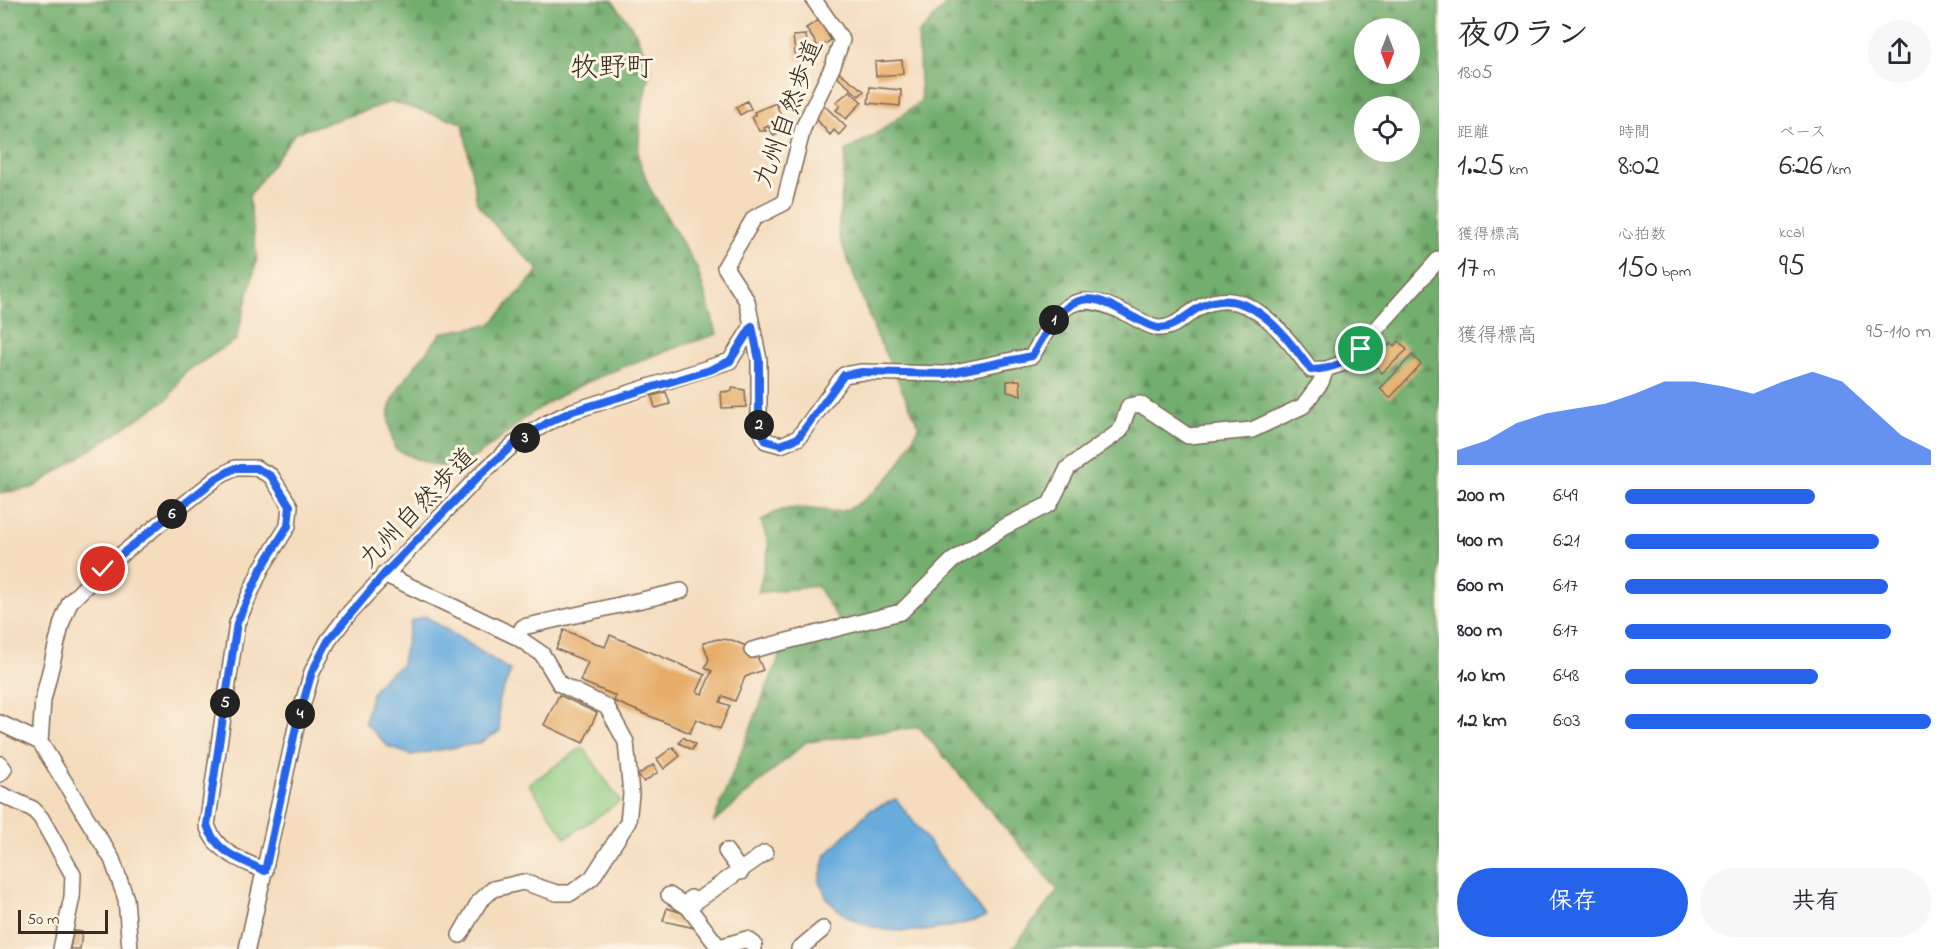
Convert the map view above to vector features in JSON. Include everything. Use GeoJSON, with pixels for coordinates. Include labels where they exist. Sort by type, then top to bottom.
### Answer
{"type":"FeatureCollection","features":[{"type":"Feature","properties":{"kind":"street","name":"九州自然歩道"},"geometry":{"type":"LineString","coordinates":[[247,949],[296,727],[312,672],[334,634],[384,574],[480,475],[514,444],[547,423],[582,408],[710,370],[730,361],[752,326],[747,301],[724,267],[754,218],[784,203],[803,128],[832,69],[842,40],[814,0]]}},
{"type":"Feature","properties":{"kind":"street"},"geometry":{"type":"LineString","coordinates":[[752,326],[759,360],[759,426],[766,441],[781,445],[798,438],[844,375],[862,372],[945,374],[1032,356],[1054,320],[1069,305],[1086,300],[1099,300],[1156,328],[1170,327],[1202,306],[1214,302],[1226,300],[1245,305],[1274,324],[1311,370],[1326,369],[1347,362],[1361,349],[1374,330],[1439,259]]}},
{"type":"Feature","properties":{"kind":"street"},"geometry":{"type":"LineString","coordinates":[[752,650],[901,612],[952,561],[1004,527],[1050,504],[1068,468],[1120,431],[1129,406],[1140,404],[1188,436],[1252,430],[1303,406],[1321,382],[1326,369]]}},
{"type":"Feature","properties":{"kind":"street"},"geometry":{"type":"LineString","coordinates":[[39,742],[43,700],[62,622],[70,602],[103,569],[217,478],[235,468],[256,468],[271,476],[290,506],[288,526],[261,569],[237,623],[207,825],[212,840],[222,850],[265,871]]}},
{"type":"Feature","properties":{"kind":"street"},"geometry":{"type":"LineString","coordinates":[[384,574],[517,637],[542,654],[560,684],[607,707],[626,742],[631,795],[628,822],[592,878],[578,891],[564,894],[523,882],[505,884],[493,889],[478,902],[460,935]]}},
{"type":"Feature","properties":{"kind":"street"},"geometry":{"type":"LineString","coordinates":[[517,637],[523,627],[681,591]]}},
{"type":"Feature","properties":{"kind":"street"},"geometry":{"type":"LineString","coordinates":[[0,723],[39,742],[112,859],[126,900],[130,949]]}},
{"type":"Feature","properties":{"kind":"street"},"geometry":{"type":"LineString","coordinates":[[0,764],[4,769],[0,774]]}},
{"type":"Feature","properties":{"kind":"street"},"geometry":{"type":"LineString","coordinates":[[0,794],[33,809],[41,818],[73,875],[72,897],[61,949]]}},
{"type":"Feature","properties":{"kind":"street"},"geometry":{"type":"LineString","coordinates":[[726,851],[741,872]]}},
{"type":"Feature","properties":{"kind":"street"},"geometry":{"type":"LineString","coordinates":[[669,896],[690,901],[741,872],[765,853]]}},
{"type":"Feature","properties":{"kind":"street"},"geometry":{"type":"LineString","coordinates":[[690,901],[702,928],[720,948],[747,939],[754,944],[754,949]]}},
{"type":"Feature","properties":{"kind":"street"},"geometry":{"type":"LineString","coordinates":[[799,949],[823,929]]}},
{"type":"Feature","properties":{"kind":"green space"},"geometry":{"type":"Polygon","coordinates":[[[0,0],[612,0],[636,33],[650,68],[641,113],[638,156],[649,187],[697,268],[717,334],[668,350],[566,392],[524,419],[471,460],[462,464],[440,466],[395,449],[389,423],[390,407],[406,378],[441,333],[491,324],[539,270],[503,235],[477,203],[463,123],[392,102],[295,133],[249,196],[257,260],[236,340],[184,373],[169,398],[32,488],[0,493],[0,0]]]}},
{"type":"Feature","properties":{"kind":"green space"},"geometry":{"type":"Polygon","coordinates":[[[950,0],[1439,0],[1439,949],[1012,949],[1058,890],[919,727],[806,742],[713,823],[783,647],[840,622],[817,586],[758,593],[769,546],[761,521],[790,509],[840,511],[855,506],[872,494],[893,473],[919,426],[876,334],[838,234],[846,151],[882,130],[921,101],[918,35],[950,0]]]}},
{"type":"Feature","properties":{"kind":"green space"},"geometry":{"type":"Polygon","coordinates":[[[583,747],[620,801],[566,838],[529,784],[583,747]]]}},
{"type":"Feature","properties":{"kind":"water"},"geometry":{"type":"Polygon","coordinates":[[[425,616],[511,671],[498,702],[500,731],[480,743],[411,755],[388,746],[365,723],[374,689],[384,678],[401,666],[411,621],[425,616]]]}},
{"type":"Feature","properties":{"kind":"water"},"geometry":{"type":"Polygon","coordinates":[[[896,799],[986,917],[967,923],[926,930],[884,929],[864,924],[846,915],[828,900],[819,882],[826,855],[869,811],[896,799]]]}},
{"type":"Feature","properties":{"kind":"building"},"geometry":{"type":"Polygon","coordinates":[[[819,20],[831,40],[819,48],[806,28],[819,20]]]}},
{"type":"Feature","properties":{"kind":"building"},"geometry":{"type":"Polygon","coordinates":[[[806,35],[809,58],[796,60],[793,36],[806,35]]]}},
{"type":"Feature","properties":{"kind":"building"},"geometry":{"type":"Polygon","coordinates":[[[902,60],[903,74],[876,76],[875,62],[902,60]]]}},
{"type":"Feature","properties":{"kind":"building"},"geometry":{"type":"Polygon","coordinates":[[[839,72],[864,91],[859,96],[836,76],[839,72]]]}},
{"type":"Feature","properties":{"kind":"building"},"geometry":{"type":"Polygon","coordinates":[[[870,87],[901,90],[900,106],[868,103],[870,87]]]}},
{"type":"Feature","properties":{"kind":"building"},"geometry":{"type":"Polygon","coordinates":[[[850,91],[862,102],[846,119],[836,110],[840,106],[836,102],[850,91]]]}},
{"type":"Feature","properties":{"kind":"building"},"geometry":{"type":"Polygon","coordinates":[[[747,101],[751,109],[740,115],[736,107],[747,101]]]}},
{"type":"Feature","properties":{"kind":"building"},"geometry":{"type":"Polygon","coordinates":[[[776,103],[786,130],[774,136],[768,126],[764,128],[766,131],[759,131],[752,117],[756,115],[754,112],[776,103]]]}},
{"type":"Feature","properties":{"kind":"building"},"geometry":{"type":"Polygon","coordinates":[[[823,104],[846,127],[839,135],[834,130],[830,135],[813,115],[823,104]]]}},
{"type":"Feature","properties":{"kind":"building"},"geometry":{"type":"Polygon","coordinates":[[[1399,341],[1407,350],[1382,373],[1371,361],[1391,343],[1394,346],[1399,341]]]}},
{"type":"Feature","properties":{"kind":"building"},"geometry":{"type":"Polygon","coordinates":[[[1412,355],[1421,364],[1390,398],[1380,389],[1412,355]]]}},
{"type":"Feature","properties":{"kind":"building"},"geometry":{"type":"Polygon","coordinates":[[[1020,380],[1021,395],[1007,392],[1007,381],[1020,380]]]}},
{"type":"Feature","properties":{"kind":"building"},"geometry":{"type":"Polygon","coordinates":[[[732,388],[745,390],[746,407],[722,408],[721,392],[732,391],[732,388]]]}},
{"type":"Feature","properties":{"kind":"building"},"geometry":{"type":"Polygon","coordinates":[[[666,392],[670,404],[655,408],[652,396],[666,392]]]}},
{"type":"Feature","properties":{"kind":"building"},"geometry":{"type":"Polygon","coordinates":[[[564,630],[605,647],[610,635],[705,675],[697,692],[702,694],[712,671],[705,668],[709,659],[703,643],[718,639],[732,640],[746,646],[757,656],[763,670],[745,677],[735,701],[723,696],[720,702],[730,706],[720,729],[696,719],[690,733],[614,701],[616,696],[580,681],[588,662],[556,649],[564,630]]]}},
{"type":"Feature","properties":{"kind":"building"},"geometry":{"type":"Polygon","coordinates":[[[559,695],[597,713],[583,743],[544,725],[559,695]]]}},
{"type":"Feature","properties":{"kind":"building"},"geometry":{"type":"Polygon","coordinates":[[[683,737],[695,744],[692,750],[679,743],[683,737]]]}},
{"type":"Feature","properties":{"kind":"building"},"geometry":{"type":"Polygon","coordinates":[[[673,747],[680,756],[664,769],[657,759],[673,747]]]}},
{"type":"Feature","properties":{"kind":"building"},"geometry":{"type":"Polygon","coordinates":[[[653,765],[658,772],[644,782],[638,775],[653,765]]]}},
{"type":"Feature","properties":{"kind":"building"},"geometry":{"type":"Polygon","coordinates":[[[667,908],[692,916],[697,920],[695,928],[663,921],[667,908]]]}},
{"type":"Feature","properties":{"kind":"building"},"geometry":{"type":"Polygon","coordinates":[[[73,931],[82,932],[80,949],[70,949],[73,931]]]}},
{"type":"Feature","properties":{"kind":"district","name":"牧野町"},"geometry":{"type":"Point","coordinates":[612,66]}},
{"type":"Feature","properties":{"kind":"route"},"geometry":{"type":"LineString","coordinates":[[103,569],[217,478],[235,468],[256,468],[271,476],[290,506],[288,526],[261,569],[237,623],[207,825],[212,840],[222,850],[265,871],[296,727],[312,672],[328,641],[384,574],[480,475],[514,444],[547,423],[599,401],[710,370],[730,361],[752,326],[759,360],[759,426],[766,441],[781,445],[798,438],[844,375],[862,372],[945,374],[1032,356],[1054,320],[1069,305],[1086,300],[1099,300],[1156,328],[1170,327],[1202,306],[1214,302],[1226,300],[1245,305],[1274,324],[1311,370],[1326,369],[1347,362],[1361,349]]}}]}
